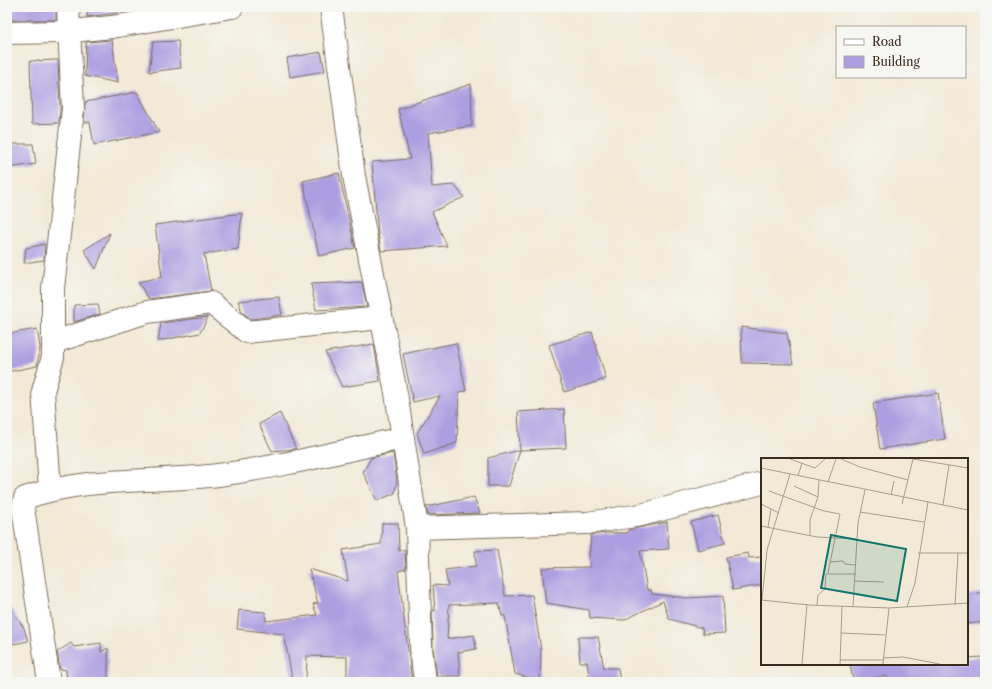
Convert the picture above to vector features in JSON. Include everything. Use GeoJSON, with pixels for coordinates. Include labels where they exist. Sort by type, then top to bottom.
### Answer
{"type":"FeatureCollection","features":[{"type":"Feature","properties":{"kind":"street"},"geometry":{"type":"LineString","coordinates":[[50,489],[43,391],[53,357],[53,288],[74,109],[68,7]]}},
{"type":"Feature","properties":{"kind":"street"},"geometry":{"type":"LineString","coordinates":[[7,33],[69,31],[112,27],[232,7]]}},
{"type":"Feature","properties":{"kind":"street"},"geometry":{"type":"LineString","coordinates":[[331,7],[354,176],[403,438],[417,528],[421,648],[425,682]]}},
{"type":"Feature","properties":{"kind":"street"},"geometry":{"type":"LineString","coordinates":[[54,342],[147,312],[211,303],[247,332],[380,318]]}},
{"type":"Feature","properties":{"kind":"street"},"geometry":{"type":"LineString","coordinates":[[49,682],[23,508],[25,498],[50,489],[148,479],[217,475],[317,457],[403,438]]}},
{"type":"Feature","properties":{"kind":"street"},"geometry":{"type":"LineString","coordinates":[[417,528],[587,523],[641,515],[761,483]]}},
{"type":"Feature","properties":{"kind":"building"},"geometry":{"type":"Polygon","coordinates":[[[7,7],[56,7],[56,20],[7,20],[7,7]]]}},
{"type":"Feature","properties":{"kind":"building"},"geometry":{"type":"Polygon","coordinates":[[[88,7],[125,7],[117,13],[87,17],[88,7]]]}},
{"type":"Feature","properties":{"kind":"building"},"geometry":{"type":"Polygon","coordinates":[[[112,40],[118,83],[85,76],[86,42],[112,40]]]}},
{"type":"Feature","properties":{"kind":"building"},"geometry":{"type":"Polygon","coordinates":[[[178,41],[181,68],[149,72],[153,42],[178,41]]]}},
{"type":"Feature","properties":{"kind":"building"},"geometry":{"type":"Polygon","coordinates":[[[321,52],[325,71],[290,77],[287,58],[321,52]]]}},
{"type":"Feature","properties":{"kind":"building"},"geometry":{"type":"Polygon","coordinates":[[[58,60],[60,109],[59,123],[32,124],[30,61],[58,60]]]}},
{"type":"Feature","properties":{"kind":"building"},"geometry":{"type":"Polygon","coordinates":[[[471,84],[472,126],[428,133],[432,187],[454,185],[464,197],[432,212],[447,246],[381,251],[378,234],[372,162],[410,159],[398,109],[471,84]]]}},
{"type":"Feature","properties":{"kind":"building"},"geometry":{"type":"Polygon","coordinates":[[[137,92],[159,132],[94,145],[90,122],[84,122],[85,102],[137,92]]]}},
{"type":"Feature","properties":{"kind":"building"},"geometry":{"type":"Polygon","coordinates":[[[7,144],[33,144],[36,164],[7,168],[7,144]]]}},
{"type":"Feature","properties":{"kind":"building"},"geometry":{"type":"Polygon","coordinates":[[[339,173],[355,248],[319,256],[303,181],[339,173]]]}},
{"type":"Feature","properties":{"kind":"building"},"geometry":{"type":"Polygon","coordinates":[[[242,213],[238,249],[204,254],[211,291],[149,299],[138,282],[162,277],[155,225],[242,213]]]}},
{"type":"Feature","properties":{"kind":"building"},"geometry":{"type":"Polygon","coordinates":[[[110,233],[96,269],[84,250],[110,233]]]}},
{"type":"Feature","properties":{"kind":"building"},"geometry":{"type":"Polygon","coordinates":[[[45,244],[44,260],[24,263],[26,248],[45,244]]]}},
{"type":"Feature","properties":{"kind":"building"},"geometry":{"type":"Polygon","coordinates":[[[362,282],[367,307],[316,310],[311,284],[362,282]]]}},
{"type":"Feature","properties":{"kind":"building"},"geometry":{"type":"Polygon","coordinates":[[[279,297],[282,315],[251,319],[242,312],[238,301],[279,297]]]}},
{"type":"Feature","properties":{"kind":"building"},"geometry":{"type":"Polygon","coordinates":[[[98,304],[100,314],[74,322],[74,305],[98,304]]]}},
{"type":"Feature","properties":{"kind":"building"},"geometry":{"type":"Polygon","coordinates":[[[208,317],[200,333],[158,341],[161,323],[208,317]]]}},
{"type":"Feature","properties":{"kind":"building"},"geometry":{"type":"Polygon","coordinates":[[[741,327],[787,333],[793,364],[742,363],[741,327]]]}},
{"type":"Feature","properties":{"kind":"building"},"geometry":{"type":"Polygon","coordinates":[[[37,329],[40,347],[37,366],[7,372],[7,334],[37,329]]]}},
{"type":"Feature","properties":{"kind":"building"},"geometry":{"type":"Polygon","coordinates":[[[592,332],[606,379],[564,392],[549,345],[592,332]]]}},
{"type":"Feature","properties":{"kind":"building"},"geometry":{"type":"Polygon","coordinates":[[[456,343],[466,391],[459,392],[457,443],[424,454],[417,433],[440,396],[413,402],[403,354],[456,343]]]}},
{"type":"Feature","properties":{"kind":"building"},"geometry":{"type":"Polygon","coordinates":[[[374,344],[380,381],[342,387],[325,352],[374,344]]]}},
{"type":"Feature","properties":{"kind":"building"},"geometry":{"type":"Polygon","coordinates":[[[938,393],[945,439],[880,449],[873,403],[938,393]]]}},
{"type":"Feature","properties":{"kind":"building"},"geometry":{"type":"Polygon","coordinates":[[[564,409],[566,448],[520,450],[518,412],[564,409]]]}},
{"type":"Feature","properties":{"kind":"building"},"geometry":{"type":"Polygon","coordinates":[[[280,413],[296,449],[272,451],[259,424],[280,413]]]}},
{"type":"Feature","properties":{"kind":"building"},"geometry":{"type":"Polygon","coordinates":[[[520,450],[509,486],[488,486],[488,458],[520,450]]]}},
{"type":"Feature","properties":{"kind":"building"},"geometry":{"type":"Polygon","coordinates":[[[393,453],[397,481],[395,493],[377,501],[363,472],[371,458],[393,453]]]}},
{"type":"Feature","properties":{"kind":"building"},"geometry":{"type":"Polygon","coordinates":[[[474,497],[480,513],[428,515],[426,507],[474,497]]]}},
{"type":"Feature","properties":{"kind":"building"},"geometry":{"type":"Polygon","coordinates":[[[718,515],[725,543],[698,550],[691,522],[718,515]]]}},
{"type":"Feature","properties":{"kind":"building"},"geometry":{"type":"Polygon","coordinates":[[[667,522],[669,549],[640,551],[647,590],[651,590],[652,594],[687,598],[723,596],[725,633],[703,634],[702,628],[669,619],[663,601],[624,620],[590,618],[589,610],[546,603],[542,568],[590,567],[589,558],[591,535],[628,533],[628,530],[667,522]]]}},
{"type":"Feature","properties":{"kind":"building"},"geometry":{"type":"Polygon","coordinates":[[[382,523],[398,523],[399,551],[405,550],[406,569],[398,571],[412,682],[347,682],[347,657],[307,656],[306,680],[292,678],[284,634],[237,629],[239,610],[265,612],[266,621],[317,615],[313,604],[318,603],[309,569],[348,581],[343,550],[381,544],[382,523]]]}},
{"type":"Feature","properties":{"kind":"building"},"geometry":{"type":"Polygon","coordinates":[[[497,550],[505,596],[532,595],[541,650],[540,681],[515,674],[505,616],[502,616],[499,603],[449,605],[447,639],[474,635],[476,649],[458,652],[460,676],[437,676],[433,647],[432,610],[435,611],[433,585],[448,586],[445,570],[476,566],[475,551],[497,550]]]}},
{"type":"Feature","properties":{"kind":"building"},"geometry":{"type":"Polygon","coordinates":[[[748,553],[749,558],[761,557],[761,585],[733,590],[726,557],[748,553]]]}},
{"type":"Feature","properties":{"kind":"building"},"geometry":{"type":"Polygon","coordinates":[[[985,592],[985,622],[968,624],[968,595],[985,592]]]}},
{"type":"Feature","properties":{"kind":"building"},"geometry":{"type":"Polygon","coordinates":[[[7,603],[24,628],[28,641],[14,644],[10,638],[7,603]]]}},
{"type":"Feature","properties":{"kind":"building"},"geometry":{"type":"Polygon","coordinates":[[[578,637],[598,637],[604,668],[618,668],[620,682],[590,682],[587,662],[580,662],[578,637]]]}},
{"type":"Feature","properties":{"kind":"building"},"geometry":{"type":"Polygon","coordinates":[[[71,643],[74,647],[101,643],[101,652],[108,648],[108,682],[67,682],[66,670],[60,669],[57,652],[71,643]]]}},
{"type":"Feature","properties":{"kind":"building"},"geometry":{"type":"Polygon","coordinates":[[[982,657],[983,680],[950,682],[888,682],[887,676],[853,681],[850,665],[968,665],[968,658],[982,657]]]}}]}
